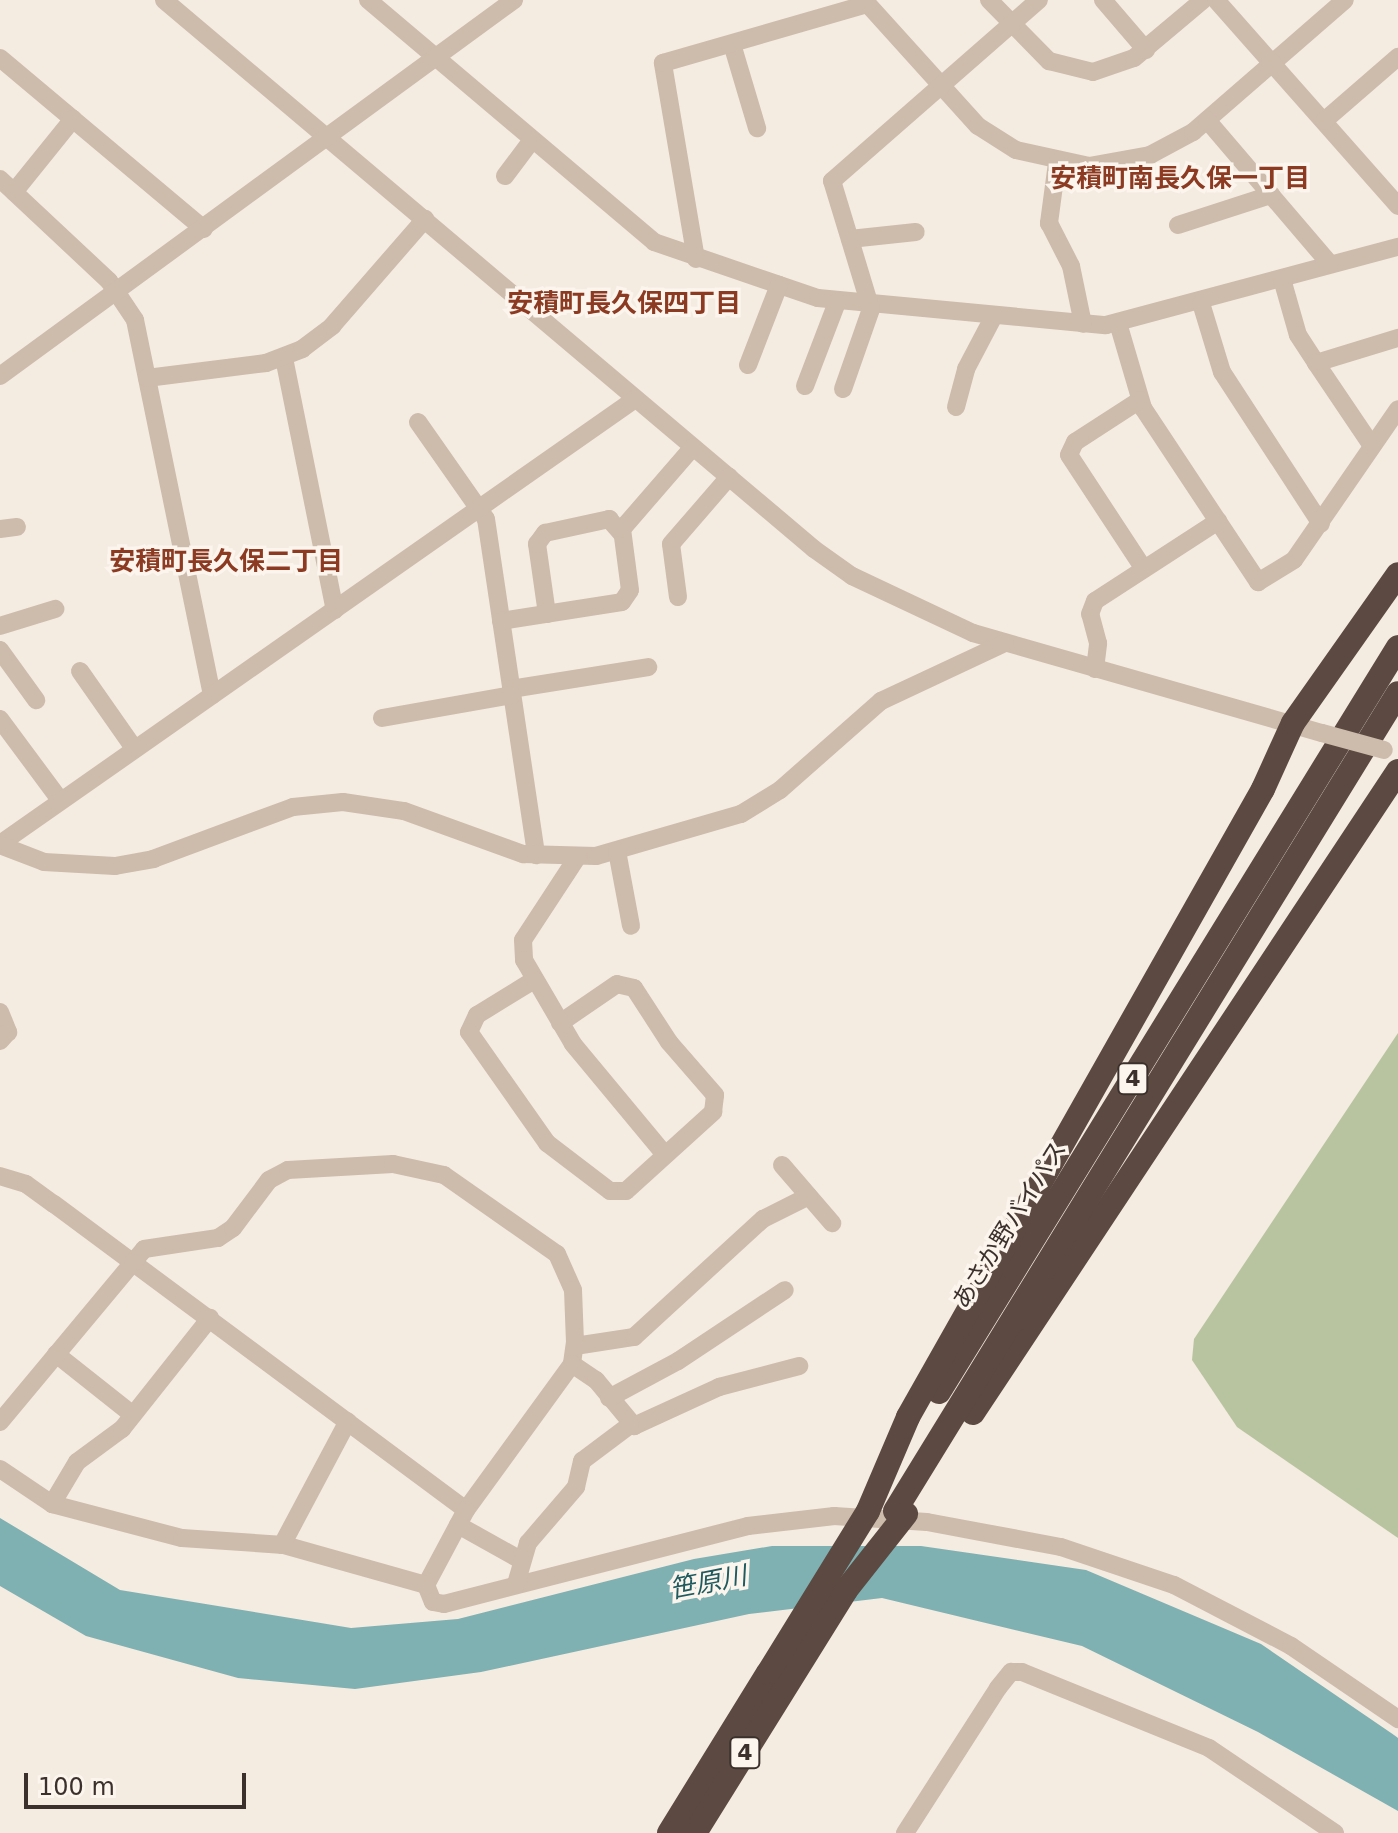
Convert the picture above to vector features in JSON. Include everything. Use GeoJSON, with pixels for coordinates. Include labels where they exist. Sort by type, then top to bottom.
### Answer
{"type":"FeatureCollection","features":[{"type":"Feature","properties":{"kind":"highway"},"geometry":{"type":"LineString","coordinates":[[868,1511],[908,1417],[1263,789],[1293,723],[1398,574]]}},
{"type":"Feature","properties":{"kind":"highway","name":"あさか野バイパス"},"geometry":{"type":"LineString","coordinates":[[669,1833],[1398,647]]}},
{"type":"Feature","properties":{"kind":"highway","name":"4"},"geometry":{"type":"LineString","coordinates":[[695,1833],[846,1590],[900,1512],[1398,693]]}},
{"type":"Feature","properties":{"kind":"highway"},"geometry":{"type":"LineString","coordinates":[[900,1512],[1398,771]]}},
{"type":"Feature","properties":{"kind":"street"},"geometry":{"type":"LineString","coordinates":[[164,0],[814,549],[874,589],[938,620],[1005,643],[1391,752]]}},
{"type":"Feature","properties":{"kind":"street"},"geometry":{"type":"LineString","coordinates":[[368,0],[644,236],[696,259],[837,302],[1083,324],[1118,323],[1201,303],[1398,247]]}},
{"type":"Feature","properties":{"kind":"street"},"geometry":{"type":"LineString","coordinates":[[989,0],[1049,61],[1079,72],[1121,65],[1146,50],[1203,0]]}},
{"type":"Feature","properties":{"kind":"street"},"geometry":{"type":"LineString","coordinates":[[843,389],[871,306],[832,181],[1039,0]]}},
{"type":"Feature","properties":{"kind":"street"},"geometry":{"type":"LineString","coordinates":[[1103,0],[1146,50]]}},
{"type":"Feature","properties":{"kind":"street"},"geometry":{"type":"LineString","coordinates":[[1216,0],[1396,198]]}},
{"type":"Feature","properties":{"kind":"street"},"geometry":{"type":"LineString","coordinates":[[696,259],[661,70],[669,59],[732,44],[866,2],[939,85],[1001,142],[1057,163],[1131,161],[1164,148],[1207,120],[1345,0]]}},
{"type":"Feature","properties":{"kind":"street"},"geometry":{"type":"LineString","coordinates":[[0,376],[519,1]]}},
{"type":"Feature","properties":{"kind":"street"},"geometry":{"type":"LineString","coordinates":[[732,44],[757,128]]}},
{"type":"Feature","properties":{"kind":"street"},"geometry":{"type":"LineString","coordinates":[[1324,121],[1398,57]]}},
{"type":"Feature","properties":{"kind":"street"},"geometry":{"type":"LineString","coordinates":[[0,58],[204,229]]}},
{"type":"Feature","properties":{"kind":"street"},"geometry":{"type":"LineString","coordinates":[[73,119],[7,185],[118,292],[135,320],[212,695]]}},
{"type":"Feature","properties":{"kind":"street"},"geometry":{"type":"LineString","coordinates":[[1207,120],[1330,264]]}},
{"type":"Feature","properties":{"kind":"street"},"geometry":{"type":"LineString","coordinates":[[505,176],[532,140]]}},
{"type":"Feature","properties":{"kind":"street"},"geometry":{"type":"LineString","coordinates":[[1057,163],[1049,223],[1071,266],[1083,324]]}},
{"type":"Feature","properties":{"kind":"street"},"geometry":{"type":"LineString","coordinates":[[1178,225],[1271,195]]}},
{"type":"Feature","properties":{"kind":"street"},"geometry":{"type":"LineString","coordinates":[[147,378],[284,358],[332,326],[425,219]]}},
{"type":"Feature","properties":{"kind":"street"},"geometry":{"type":"LineString","coordinates":[[850,239],[916,232]]}},
{"type":"Feature","properties":{"kind":"street"},"geometry":{"type":"LineString","coordinates":[[1282,279],[1298,335],[1372,446]]}},
{"type":"Feature","properties":{"kind":"street"},"geometry":{"type":"LineString","coordinates":[[748,365],[779,285]]}},
{"type":"Feature","properties":{"kind":"street"},"geometry":{"type":"LineString","coordinates":[[805,386],[837,302]]}},
{"type":"Feature","properties":{"kind":"street"},"geometry":{"type":"LineString","coordinates":[[1201,303],[1222,372],[1321,524]]}},
{"type":"Feature","properties":{"kind":"street"},"geometry":{"type":"LineString","coordinates":[[956,407],[966,369],[994,316]]}},
{"type":"Feature","properties":{"kind":"street"},"geometry":{"type":"LineString","coordinates":[[1118,323],[1140,400],[1258,582],[1294,560],[1398,409]]}},
{"type":"Feature","properties":{"kind":"street"},"geometry":{"type":"LineString","coordinates":[[1316,363],[1398,338]]}},
{"type":"Feature","properties":{"kind":"street"},"geometry":{"type":"LineString","coordinates":[[0,353],[16,365]]}},
{"type":"Feature","properties":{"kind":"street"},"geometry":{"type":"LineString","coordinates":[[284,358],[335,610]]}},
{"type":"Feature","properties":{"kind":"street"},"geometry":{"type":"LineString","coordinates":[[0,845],[635,399]]}},
{"type":"Feature","properties":{"kind":"street"},"geometry":{"type":"LineString","coordinates":[[1140,400],[1075,442],[1069,455],[1144,569]]}},
{"type":"Feature","properties":{"kind":"street"},"geometry":{"type":"LineString","coordinates":[[418,422],[486,519],[536,855]]}},
{"type":"Feature","properties":{"kind":"street"},"geometry":{"type":"LineString","coordinates":[[621,533],[693,447]]}},
{"type":"Feature","properties":{"kind":"street"},"geometry":{"type":"LineString","coordinates":[[678,597],[671,544],[729,477]]}},
{"type":"Feature","properties":{"kind":"street"},"geometry":{"type":"LineString","coordinates":[[501,621],[547,614],[622,602],[630,590],[621,533],[609,519],[545,533],[537,544],[547,614]]}},
{"type":"Feature","properties":{"kind":"street"},"geometry":{"type":"LineString","coordinates":[[1095,669],[1098,643],[1090,610],[1097,599],[1218,521]]}},
{"type":"Feature","properties":{"kind":"street"},"geometry":{"type":"LineString","coordinates":[[0,626],[55,609]]}},
{"type":"Feature","properties":{"kind":"street"},"geometry":{"type":"LineString","coordinates":[[0,845],[44,862],[115,866],[153,859],[293,807],[343,802],[404,811],[536,855],[578,856],[617,851],[721,823],[753,808],[881,701],[1005,643]]}},
{"type":"Feature","properties":{"kind":"street"},"geometry":{"type":"LineString","coordinates":[[0,650],[36,700]]}},
{"type":"Feature","properties":{"kind":"street"},"geometry":{"type":"LineString","coordinates":[[382,718],[648,667]]}},
{"type":"Feature","properties":{"kind":"street"},"geometry":{"type":"LineString","coordinates":[[80,671],[134,748]]}},
{"type":"Feature","properties":{"kind":"street"},"geometry":{"type":"LineString","coordinates":[[0,719],[60,800]]}},
{"type":"Feature","properties":{"kind":"street"},"geometry":{"type":"LineString","coordinates":[[617,851],[631,926]]}},
{"type":"Feature","properties":{"kind":"street"},"geometry":{"type":"LineString","coordinates":[[578,856],[523,940],[524,960],[560,1023],[665,1155]]}},
{"type":"Feature","properties":{"kind":"street"},"geometry":{"type":"LineString","coordinates":[[534,980],[477,1015],[469,1028],[521,1110],[547,1143],[614,1192],[626,1191],[713,1112],[715,1095],[669,1042],[636,990],[617,984],[560,1023]]}},
{"type":"Feature","properties":{"kind":"street"},"geometry":{"type":"LineString","coordinates":[[0,1012],[8,1032],[0,1041]]}},
{"type":"Feature","properties":{"kind":"street"},"geometry":{"type":"LineString","coordinates":[[0,1422],[144,1249],[218,1238],[233,1228],[269,1180],[288,1170],[393,1164],[444,1175],[557,1254],[573,1290],[573,1355],[462,1518],[426,1585],[427,1596],[444,1604],[748,1526],[834,1516],[927,1522],[1061,1547],[1174,1585],[1291,1646],[1398,1719]]}},
{"type":"Feature","properties":{"kind":"street"},"geometry":{"type":"LineString","coordinates":[[782,1165],[832,1223]]}},
{"type":"Feature","properties":{"kind":"street"},"geometry":{"type":"LineString","coordinates":[[0,1176],[26,1184],[132,1260],[348,1421],[462,1518],[521,1560]]}},
{"type":"Feature","properties":{"kind":"street"},"geometry":{"type":"LineString","coordinates":[[573,1355],[634,1337],[763,1219],[809,1196]]}},
{"type":"Feature","properties":{"kind":"street"},"geometry":{"type":"LineString","coordinates":[[609,1398],[678,1361],[785,1290]]}},
{"type":"Feature","properties":{"kind":"street"},"geometry":{"type":"LineString","coordinates":[[52,1504],[77,1462],[133,1415],[210,1318]]}},
{"type":"Feature","properties":{"kind":"street"},"geometry":{"type":"LineString","coordinates":[[56,1354],[133,1415]]}},
{"type":"Feature","properties":{"kind":"street"},"geometry":{"type":"LineString","coordinates":[[573,1355],[630,1425]]}},
{"type":"Feature","properties":{"kind":"street"},"geometry":{"type":"LineString","coordinates":[[516,1584],[530,1538],[576,1487],[582,1461],[630,1425],[719,1387],[799,1366]]}},
{"type":"Feature","properties":{"kind":"street"},"geometry":{"type":"LineString","coordinates":[[282,1545],[348,1421]]}},
{"type":"Feature","properties":{"kind":"street"},"geometry":{"type":"LineString","coordinates":[[0,1469],[52,1504],[182,1538],[282,1545],[426,1585]]}},
{"type":"Feature","properties":{"kind":"street"},"geometry":{"type":"LineString","coordinates":[[905,1833],[1011,1672],[1022,1672],[1209,1748],[1335,1833]]}},
{"type":"Feature","properties":{"kind":"green space"},"geometry":{"type":"Polygon","coordinates":[[[1398,1033],[1398,1538],[1237,1427],[1192,1360],[1194,1339],[1398,1033]]]}},
{"type":"Feature","properties":{"kind":"water","name":"笹原川"},"geometry":{"type":"Polygon","coordinates":[[[0,1518],[120,1590],[351,1628],[458,1619],[694,1559],[772,1546],[921,1546],[1086,1570],[1261,1644],[1398,1738],[1398,1811],[1258,1732],[1082,1646],[882,1598],[749,1614],[481,1672],[355,1689],[238,1678],[86,1636],[0,1586],[0,1518]]]}},
{"type":"Feature","properties":{"kind":"district","name":"安積町南長久保一丁目"},"geometry":{"type":"Point","coordinates":[1180,179]}},
{"type":"Feature","properties":{"kind":"district","name":"安積町長久保四丁目"},"geometry":{"type":"Point","coordinates":[624,304]}},
{"type":"Feature","properties":{"kind":"district","name":"安積町長久保二丁目"},"geometry":{"type":"Point","coordinates":[226,562]}}]}
